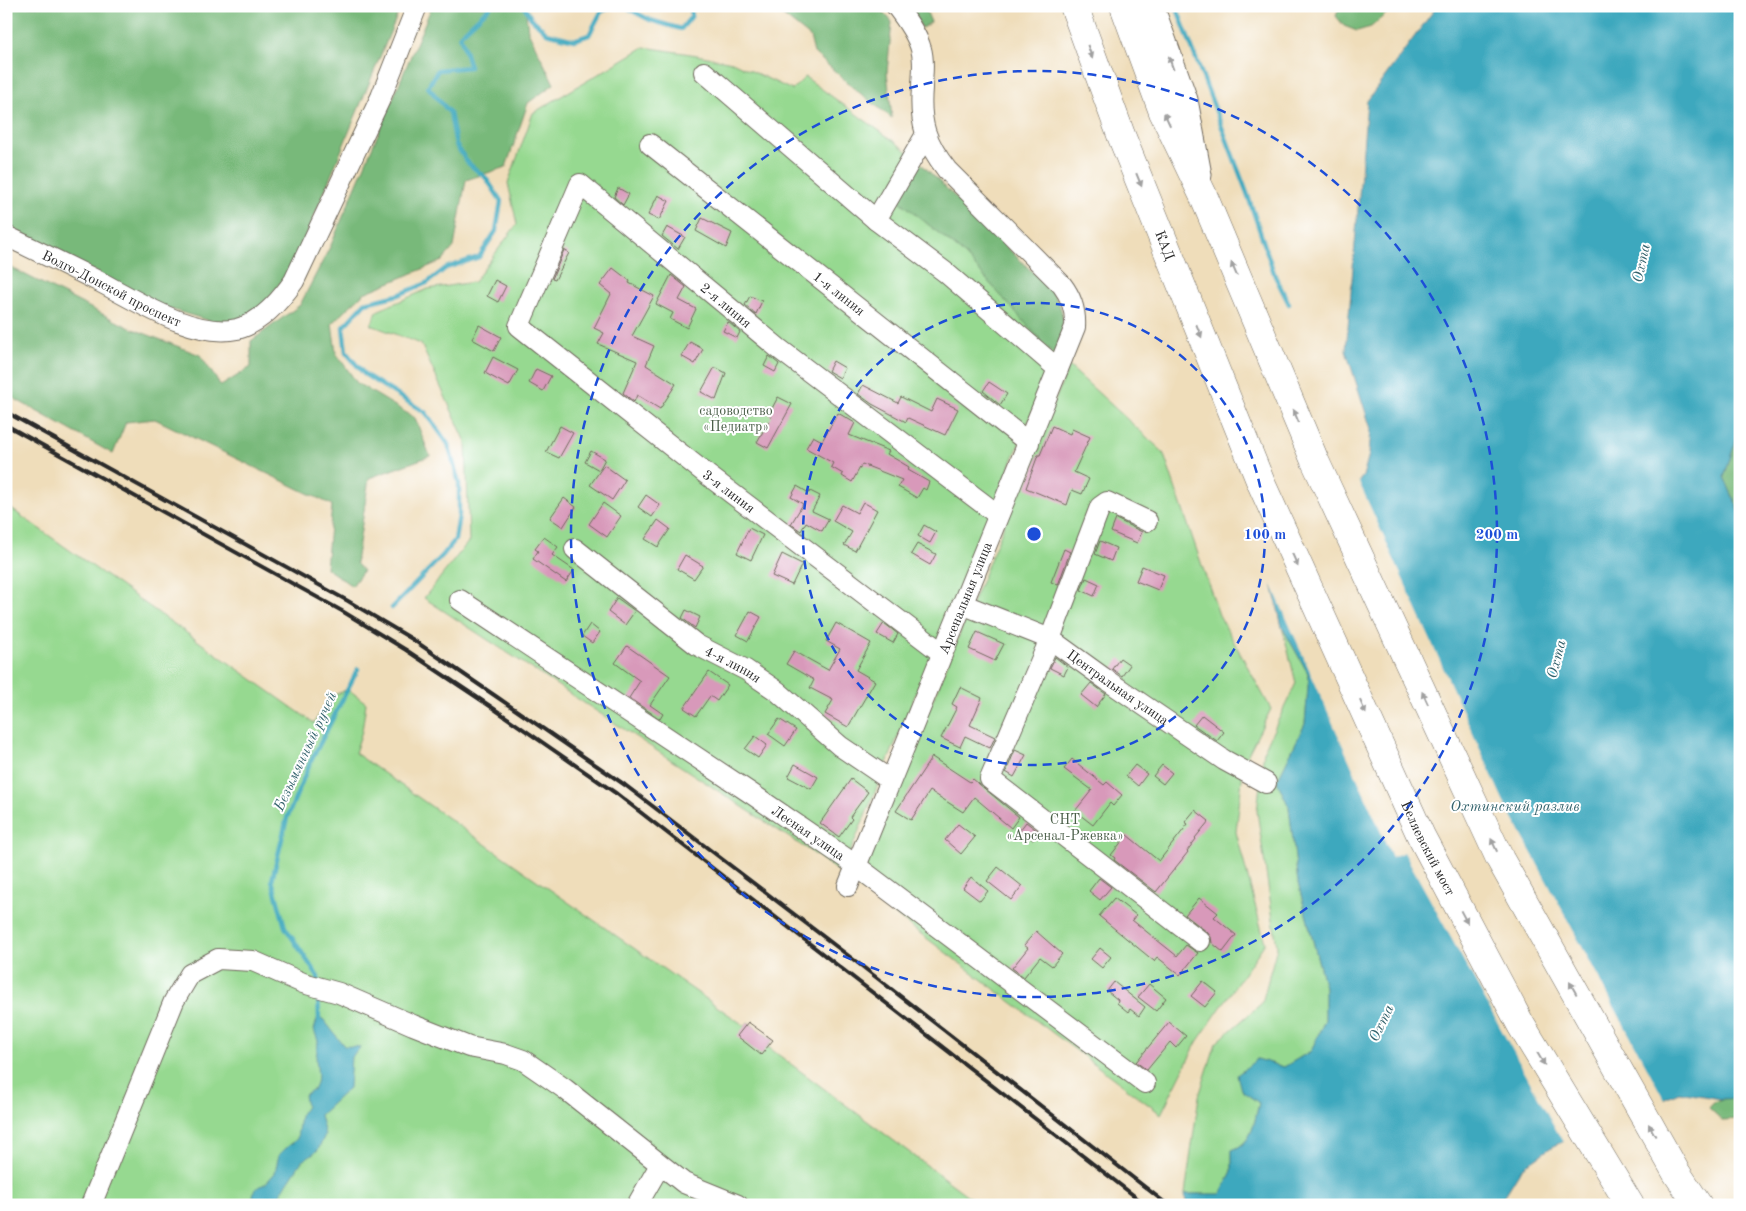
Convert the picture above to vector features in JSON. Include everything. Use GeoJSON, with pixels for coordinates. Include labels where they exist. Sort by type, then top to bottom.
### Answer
{"type":"FeatureCollection","features":[{"type":"Feature","properties":{"kind":"highway","name":"КАД"},"geometry":{"type":"LineString","coordinates":[[1074,6],[1121,135],[1261,483]]}},
{"type":"Feature","properties":{"kind":"highway"},"geometry":{"type":"LineString","coordinates":[[1124,6],[1163,112],[1203,195],[1315,461],[1500,859],[1676,1172],[1698,1205]]}},
{"type":"Feature","properties":{"kind":"highway","name":"Беляевский мост"},"geometry":{"type":"LineString","coordinates":[[1261,483],[1421,836],[1521,1025],[1628,1201]]}},
{"type":"Feature","properties":{"kind":"main road"},"geometry":{"type":"LineString","coordinates":[[1151,6],[1185,100],[1203,195]]}},
{"type":"Feature","properties":{"kind":"street","name":"Волго-Донской проспект"},"geometry":{"type":"LineString","coordinates":[[6,236],[173,319],[219,330],[237,329],[255,321],[274,306],[294,281],[381,98],[417,6]]}},
{"type":"Feature","properties":{"kind":"street"},"geometry":{"type":"LineString","coordinates":[[876,220],[925,136],[921,117],[923,62],[921,49],[914,32],[896,6]]}},
{"type":"Feature","properties":{"kind":"street"},"geometry":{"type":"LineString","coordinates":[[704,72],[876,220],[945,272],[1058,369]]}},
{"type":"Feature","properties":{"kind":"street","name":"Арсенальная улица"},"geometry":{"type":"LineString","coordinates":[[848,886],[1075,327],[1074,307],[1070,295],[946,170],[925,136]]}},
{"type":"Feature","properties":{"kind":"street","name":"1-я линия"},"geometry":{"type":"LineString","coordinates":[[650,144],[1029,442]]}},
{"type":"Feature","properties":{"kind":"street","name":"2-я линия"},"geometry":{"type":"LineString","coordinates":[[519,326],[580,184],[778,348],[998,515]]}},
{"type":"Feature","properties":{"kind":"street","name":"3-я линия"},"geometry":{"type":"LineString","coordinates":[[519,326],[705,473],[942,653]]}},
{"type":"Feature","properties":{"kind":"street"},"geometry":{"type":"LineString","coordinates":[[1147,521],[1107,502],[1100,507],[1050,639],[990,779],[1200,941]]}},
{"type":"Feature","properties":{"kind":"street","name":"4-я линия"},"geometry":{"type":"LineString","coordinates":[[575,549],[697,645],[746,670],[777,691],[840,746],[890,780]]}},
{"type":"Feature","properties":{"kind":"street","name":"Лесная улица"},"geometry":{"type":"LineString","coordinates":[[460,600],[856,865],[1145,1083]]}},
{"type":"Feature","properties":{"kind":"street","name":"Центральная улица"},"geometry":{"type":"LineString","coordinates":[[962,604],[1050,639],[1224,760],[1266,783]]}},
{"type":"Feature","properties":{"kind":"street"},"geometry":{"type":"LineString","coordinates":[[91,1205],[174,1001],[190,974],[218,959],[253,961],[303,983],[339,993],[469,1047],[506,1054],[523,1060],[565,1089],[684,1183],[738,1205]]}},
{"type":"Feature","properties":{"kind":"street"},"geometry":{"type":"LineString","coordinates":[[637,1205],[660,1165]]}},
{"type":"Feature","properties":{"kind":"green space"},"geometry":{"type":"Polygon","coordinates":[[[6,6],[401,6],[294,265],[266,302],[240,321],[210,321],[160,306],[6,225],[6,6]]]}},
{"type":"Feature","properties":{"kind":"green space"},"geometry":{"type":"Polygon","coordinates":[[[432,6],[525,6],[528,31],[554,84],[528,103],[506,167],[466,180],[454,247],[442,261],[364,293],[332,323],[336,353],[357,383],[415,418],[430,456],[369,478],[356,563],[363,571],[352,586],[326,568],[332,505],[155,419],[126,422],[113,454],[6,394],[6,265],[128,327],[200,355],[221,386],[251,367],[251,341],[300,305],[331,245],[432,6]]]}},
{"type":"Feature","properties":{"kind":"green space"},"geometry":{"type":"Polygon","coordinates":[[[771,6],[878,6],[892,22],[887,72],[892,118],[814,53],[810,37],[771,6]]]}},
{"type":"Feature","properties":{"kind":"green space"},"geometry":{"type":"Polygon","coordinates":[[[907,6],[924,6],[931,22],[922,28],[907,6]]]}},
{"type":"Feature","properties":{"kind":"green space"},"geometry":{"type":"Polygon","coordinates":[[[1340,6],[1395,6],[1371,27],[1357,31],[1344,26],[1336,16],[1340,6]]]}},
{"type":"Feature","properties":{"kind":"green space","name":"садоводство «Педиатр»"},"geometry":{"type":"Polygon","coordinates":[[[644,47],[732,62],[792,90],[805,77],[910,153],[889,192],[964,254],[1043,343],[1056,355],[841,874],[819,857],[424,598],[469,541],[466,442],[421,344],[371,325],[377,311],[428,289],[474,282],[517,224],[508,183],[533,113],[644,47]]]}},
{"type":"Feature","properties":{"kind":"green space"},"geometry":{"type":"Polygon","coordinates":[[[910,153],[1052,291],[1060,308],[1063,322],[1056,355],[1043,343],[964,254],[889,192],[910,153]]]}},
{"type":"Feature","properties":{"kind":"green space","name":"СНТ «Арсенал-Ржевка»"},"geometry":{"type":"Polygon","coordinates":[[[1069,366],[1163,452],[1219,615],[1271,709],[1244,762],[1236,832],[1265,943],[1197,1042],[1161,1114],[857,886],[1069,366]]]}},
{"type":"Feature","properties":{"kind":"green space"},"geometry":{"type":"Polygon","coordinates":[[[1740,428],[1740,513],[1724,477],[1740,428]]]}},
{"type":"Feature","properties":{"kind":"green space"},"geometry":{"type":"Polygon","coordinates":[[[10,508],[314,723],[330,697],[348,689],[366,703],[362,731],[355,753],[745,1026],[748,1022],[773,1040],[768,1047],[972,1199],[971,1205],[6,1205],[6,516],[10,508]]]}},
{"type":"Feature","properties":{"kind":"green space"},"geometry":{"type":"Polygon","coordinates":[[[1282,627],[1309,675],[1305,724],[1277,781],[1289,807],[1298,883],[1325,987],[1325,1020],[1311,1051],[1284,1067],[1257,1059],[1241,1090],[1259,1103],[1254,1125],[1244,1143],[1232,1150],[1232,1171],[1221,1194],[1185,1194],[1199,1096],[1216,1043],[1262,1003],[1277,947],[1257,811],[1264,750],[1296,683],[1282,627]]]}},
{"type":"Feature","properties":{"kind":"green space"},"geometry":{"type":"Polygon","coordinates":[[[1740,1098],[1740,1119],[1722,1120],[1709,1108],[1719,1100],[1740,1098]]]}},
{"type":"Feature","properties":{"kind":"water","name":"Охтинский разлив"},"geometry":{"type":"Polygon","coordinates":[[[1437,6],[1740,6],[1740,428],[1724,477],[1740,513],[1740,1098],[1721,1099],[1679,1092],[1553,1146],[1522,1168],[1499,1205],[1186,1205],[1185,1194],[1221,1194],[1232,1171],[1232,1150],[1244,1143],[1252,1131],[1259,1103],[1241,1090],[1237,1075],[1257,1059],[1284,1067],[1311,1051],[1325,1020],[1325,987],[1298,883],[1289,807],[1277,781],[1305,724],[1309,675],[1282,627],[1269,571],[1337,509],[1363,476],[1369,454],[1371,429],[1346,351],[1367,101],[1437,6]]]}},
{"type":"Feature","properties":{"kind":"water"},"geometry":{"type":"Polygon","coordinates":[[[318,1016],[324,1020],[344,1046],[361,1047],[351,1057],[349,1088],[320,1115],[325,1135],[318,1150],[302,1161],[273,1205],[245,1205],[252,1203],[254,1190],[266,1183],[275,1173],[279,1154],[297,1139],[300,1116],[306,1106],[304,1095],[314,1089],[318,1076],[316,1059],[318,1041],[314,1030],[318,1016]]]}},
{"type":"Feature","properties":{"kind":"pier"},"geometry":{"type":"Polygon","coordinates":[[[1358,480],[1503,800],[1665,1101],[1564,1144],[1404,852],[1392,857],[1267,574],[1266,570],[1278,548],[1299,520],[1335,507],[1358,480]]]}},
{"type":"Feature","properties":{"kind":"building"},"geometry":{"type":"Polygon","coordinates":[[[618,188],[629,194],[623,205],[614,197],[618,188]]]}},
{"type":"Feature","properties":{"kind":"building"},"geometry":{"type":"Polygon","coordinates":[[[658,195],[669,201],[659,220],[648,215],[658,195]]]}},
{"type":"Feature","properties":{"kind":"building"},"geometry":{"type":"Polygon","coordinates":[[[702,218],[732,233],[726,248],[696,231],[702,218]]]}},
{"type":"Feature","properties":{"kind":"building"},"geometry":{"type":"Polygon","coordinates":[[[667,227],[685,237],[678,249],[662,236],[667,227]]]}},
{"type":"Feature","properties":{"kind":"building"},"geometry":{"type":"Polygon","coordinates":[[[564,250],[569,253],[555,280],[552,279],[564,250]]]}},
{"type":"Feature","properties":{"kind":"building"},"geometry":{"type":"Polygon","coordinates":[[[613,268],[630,281],[629,283],[654,296],[632,336],[654,346],[646,365],[676,384],[660,409],[637,395],[634,402],[623,393],[637,361],[598,344],[604,333],[594,328],[611,294],[600,285],[613,268]]]}},
{"type":"Feature","properties":{"kind":"building"},"geometry":{"type":"Polygon","coordinates":[[[671,275],[686,287],[679,300],[696,309],[687,328],[670,319],[673,313],[656,304],[671,275]]]}},
{"type":"Feature","properties":{"kind":"building"},"geometry":{"type":"Polygon","coordinates":[[[495,280],[506,286],[498,302],[487,296],[495,280]]]}},
{"type":"Feature","properties":{"kind":"building"},"geometry":{"type":"Polygon","coordinates":[[[750,296],[762,301],[756,314],[745,305],[750,296]]]}},
{"type":"Feature","properties":{"kind":"building"},"geometry":{"type":"Polygon","coordinates":[[[728,322],[740,332],[737,338],[723,331],[728,322]]]}},
{"type":"Feature","properties":{"kind":"building"},"geometry":{"type":"Polygon","coordinates":[[[479,325],[501,337],[494,351],[472,339],[479,325]]]}},
{"type":"Feature","properties":{"kind":"building"},"geometry":{"type":"Polygon","coordinates":[[[690,342],[703,349],[695,364],[681,356],[690,342]]]}},
{"type":"Feature","properties":{"kind":"building"},"geometry":{"type":"Polygon","coordinates":[[[769,356],[779,364],[775,372],[764,366],[769,356]]]}},
{"type":"Feature","properties":{"kind":"building"},"geometry":{"type":"Polygon","coordinates":[[[493,357],[518,370],[509,386],[485,373],[493,357]]]}},
{"type":"Feature","properties":{"kind":"building"},"geometry":{"type":"Polygon","coordinates":[[[833,361],[845,368],[840,378],[828,371],[833,361]]]}},
{"type":"Feature","properties":{"kind":"building"},"geometry":{"type":"Polygon","coordinates":[[[715,367],[726,373],[716,400],[701,392],[715,367]]]}},
{"type":"Feature","properties":{"kind":"building"},"geometry":{"type":"Polygon","coordinates":[[[536,369],[551,376],[543,391],[529,383],[536,369]]]}},
{"type":"Feature","properties":{"kind":"building"},"geometry":{"type":"Polygon","coordinates":[[[989,382],[1007,394],[1000,405],[983,391],[989,382]]]}},
{"type":"Feature","properties":{"kind":"building"},"geometry":{"type":"Polygon","coordinates":[[[863,385],[898,403],[901,397],[931,412],[937,399],[958,409],[945,435],[908,418],[906,422],[872,404],[858,394],[863,385]]]}},
{"type":"Feature","properties":{"kind":"building"},"geometry":{"type":"Polygon","coordinates":[[[778,397],[792,404],[768,448],[757,442],[772,416],[769,414],[778,397]]]}},
{"type":"Feature","properties":{"kind":"building"},"geometry":{"type":"Polygon","coordinates":[[[838,413],[855,423],[849,435],[889,451],[887,454],[909,467],[908,470],[929,482],[926,490],[923,488],[917,498],[898,487],[902,480],[862,464],[852,482],[831,467],[833,463],[806,448],[813,436],[822,441],[838,413]]]}},
{"type":"Feature","properties":{"kind":"building"},"geometry":{"type":"Polygon","coordinates":[[[560,426],[573,433],[559,458],[546,452],[560,426]]]}},
{"type":"Feature","properties":{"kind":"building"},"geometry":{"type":"Polygon","coordinates":[[[1052,426],[1070,434],[1072,429],[1090,437],[1074,472],[1089,479],[1082,494],[1072,490],[1067,505],[1026,488],[1038,455],[1040,455],[1052,426]]]}},
{"type":"Feature","properties":{"kind":"building"},"geometry":{"type":"Polygon","coordinates":[[[591,451],[605,459],[599,470],[585,462],[591,451]]]}},
{"type":"Feature","properties":{"kind":"building"},"geometry":{"type":"Polygon","coordinates":[[[604,465],[625,480],[612,500],[590,485],[604,465]]]}},
{"type":"Feature","properties":{"kind":"building"},"geometry":{"type":"Polygon","coordinates":[[[797,486],[809,493],[810,491],[820,496],[812,511],[829,519],[822,531],[806,522],[801,531],[791,524],[803,504],[791,497],[797,486]]]}},
{"type":"Feature","properties":{"kind":"building"},"geometry":{"type":"Polygon","coordinates":[[[646,495],[660,505],[652,517],[638,507],[646,495]]]}},
{"type":"Feature","properties":{"kind":"building"},"geometry":{"type":"Polygon","coordinates":[[[564,498],[576,507],[563,527],[550,518],[564,498]]]}},
{"type":"Feature","properties":{"kind":"building"},"geometry":{"type":"Polygon","coordinates":[[[863,502],[877,510],[855,551],[844,545],[852,532],[833,521],[842,505],[857,513],[863,502]]]}},
{"type":"Feature","properties":{"kind":"building"},"geometry":{"type":"Polygon","coordinates":[[[603,503],[621,516],[607,537],[589,524],[603,503]]]}},
{"type":"Feature","properties":{"kind":"building"},"geometry":{"type":"Polygon","coordinates":[[[1116,519],[1142,532],[1137,543],[1111,532],[1116,519]]]}},
{"type":"Feature","properties":{"kind":"building"},"geometry":{"type":"Polygon","coordinates":[[[658,520],[670,529],[658,547],[645,539],[658,520]]]}},
{"type":"Feature","properties":{"kind":"building"},"geometry":{"type":"Polygon","coordinates":[[[924,525],[936,532],[930,543],[918,536],[924,525]]]}},
{"type":"Feature","properties":{"kind":"building"},"geometry":{"type":"Polygon","coordinates":[[[749,528],[763,535],[751,560],[737,553],[749,528]]]}},
{"type":"Feature","properties":{"kind":"building"},"geometry":{"type":"Polygon","coordinates":[[[544,537],[558,547],[552,555],[574,570],[566,582],[533,559],[538,551],[535,549],[544,537]]]}},
{"type":"Feature","properties":{"kind":"building"},"geometry":{"type":"Polygon","coordinates":[[[1100,541],[1116,548],[1111,561],[1095,554],[1100,541]]]}},
{"type":"Feature","properties":{"kind":"building"},"geometry":{"type":"Polygon","coordinates":[[[917,544],[936,554],[930,565],[911,554],[917,544]]]}},
{"type":"Feature","properties":{"kind":"building"},"geometry":{"type":"Polygon","coordinates":[[[1064,549],[1070,552],[1058,585],[1051,582],[1064,549]]]}},
{"type":"Feature","properties":{"kind":"building"},"geometry":{"type":"Polygon","coordinates":[[[782,554],[802,564],[792,585],[772,576],[782,554]]]}},
{"type":"Feature","properties":{"kind":"building"},"geometry":{"type":"Polygon","coordinates":[[[685,555],[703,566],[694,579],[677,569],[685,555]]]}},
{"type":"Feature","properties":{"kind":"building"},"geometry":{"type":"Polygon","coordinates":[[[1142,566],[1164,575],[1158,590],[1136,581],[1142,566]]]}},
{"type":"Feature","properties":{"kind":"building"},"geometry":{"type":"Polygon","coordinates":[[[1086,578],[1099,584],[1094,596],[1081,590],[1086,578]]]}},
{"type":"Feature","properties":{"kind":"building"},"geometry":{"type":"Polygon","coordinates":[[[617,598],[635,611],[625,625],[608,612],[617,598]]]}},
{"type":"Feature","properties":{"kind":"building"},"geometry":{"type":"Polygon","coordinates":[[[686,610],[700,617],[695,628],[682,618],[686,610]]]}},
{"type":"Feature","properties":{"kind":"building"},"geometry":{"type":"Polygon","coordinates":[[[750,611],[761,617],[748,641],[737,635],[750,611]]]}},
{"type":"Feature","properties":{"kind":"building"},"geometry":{"type":"Polygon","coordinates":[[[836,623],[871,643],[856,670],[875,681],[848,727],[825,714],[833,700],[810,688],[814,680],[786,664],[794,651],[828,670],[840,649],[826,641],[836,623]]]}},
{"type":"Feature","properties":{"kind":"building"},"geometry":{"type":"Polygon","coordinates":[[[884,623],[898,634],[893,643],[877,634],[884,623]]]}},
{"type":"Feature","properties":{"kind":"building"},"geometry":{"type":"Polygon","coordinates":[[[590,624],[600,632],[592,643],[582,636],[590,624]]]}},
{"type":"Feature","properties":{"kind":"building"},"geometry":{"type":"Polygon","coordinates":[[[977,632],[1004,644],[995,661],[969,649],[977,632]]]}},
{"type":"Feature","properties":{"kind":"building"},"geometry":{"type":"Polygon","coordinates":[[[627,646],[670,676],[650,705],[663,714],[660,719],[629,698],[640,681],[615,663],[627,646]]]}},
{"type":"Feature","properties":{"kind":"building"},"geometry":{"type":"Polygon","coordinates":[[[1055,657],[1068,667],[1064,675],[1050,668],[1055,657]]]}},
{"type":"Feature","properties":{"kind":"building"},"geometry":{"type":"Polygon","coordinates":[[[1120,658],[1130,665],[1122,676],[1112,669],[1120,658]]]}},
{"type":"Feature","properties":{"kind":"building"},"geometry":{"type":"Polygon","coordinates":[[[709,672],[728,685],[717,701],[710,696],[696,716],[684,708],[709,672]]]}},
{"type":"Feature","properties":{"kind":"building"},"geometry":{"type":"Polygon","coordinates":[[[1091,683],[1106,694],[1096,707],[1081,695],[1091,683]]]}},
{"type":"Feature","properties":{"kind":"building"},"geometry":{"type":"Polygon","coordinates":[[[960,687],[982,698],[970,725],[995,737],[990,748],[965,736],[960,747],[941,738],[957,707],[952,704],[960,687]]]}},
{"type":"Feature","properties":{"kind":"building"},"geometry":{"type":"Polygon","coordinates":[[[1202,715],[1224,732],[1217,741],[1194,725],[1202,715]]]}},
{"type":"Feature","properties":{"kind":"building"},"geometry":{"type":"Polygon","coordinates":[[[779,719],[796,730],[785,746],[768,734],[779,719]]]}},
{"type":"Feature","properties":{"kind":"building"},"geometry":{"type":"Polygon","coordinates":[[[755,736],[767,745],[758,758],[745,749],[755,736]]]}},
{"type":"Feature","properties":{"kind":"building"},"geometry":{"type":"Polygon","coordinates":[[[1015,750],[1026,755],[1014,777],[1006,772],[1015,750]]]}},
{"type":"Feature","properties":{"kind":"building"},"geometry":{"type":"Polygon","coordinates":[[[932,757],[970,782],[973,779],[1019,817],[1011,828],[974,797],[963,812],[930,791],[911,820],[896,811],[932,757]]]}},
{"type":"Feature","properties":{"kind":"building"},"geometry":{"type":"Polygon","coordinates":[[[1072,759],[1104,785],[1107,782],[1122,795],[1113,806],[1110,803],[1093,825],[1075,811],[1092,790],[1064,769],[1072,759]]]}},
{"type":"Feature","properties":{"kind":"building"},"geometry":{"type":"Polygon","coordinates":[[[795,764],[818,777],[811,789],[788,777],[795,764]]]}},
{"type":"Feature","properties":{"kind":"building"},"geometry":{"type":"Polygon","coordinates":[[[1135,765],[1147,774],[1138,786],[1126,776],[1135,765]]]}},
{"type":"Feature","properties":{"kind":"building"},"geometry":{"type":"Polygon","coordinates":[[[1162,765],[1172,773],[1163,784],[1153,776],[1162,765]]]}},
{"type":"Feature","properties":{"kind":"building"},"geometry":{"type":"Polygon","coordinates":[[[851,779],[868,792],[850,817],[852,819],[839,837],[820,823],[851,779]]]}},
{"type":"Feature","properties":{"kind":"building"},"geometry":{"type":"Polygon","coordinates":[[[1195,810],[1209,821],[1195,838],[1188,852],[1156,892],[1114,860],[1115,858],[1111,855],[1127,835],[1159,861],[1188,824],[1185,822],[1195,810]]]}},
{"type":"Feature","properties":{"kind":"building"},"geometry":{"type":"Polygon","coordinates":[[[1026,822],[1039,832],[1033,840],[1020,830],[1026,822]]]}},
{"type":"Feature","properties":{"kind":"building"},"geometry":{"type":"Polygon","coordinates":[[[958,824],[975,837],[961,854],[945,840],[958,824]]]}},
{"type":"Feature","properties":{"kind":"building"},"geometry":{"type":"Polygon","coordinates":[[[998,867],[1022,886],[1011,900],[987,881],[998,867]]]}},
{"type":"Feature","properties":{"kind":"building"},"geometry":{"type":"Polygon","coordinates":[[[971,877],[988,891],[980,901],[963,888],[971,877]]]}},
{"type":"Feature","properties":{"kind":"building"},"geometry":{"type":"Polygon","coordinates":[[[1099,878],[1111,887],[1100,900],[1089,891],[1099,878]]]}},
{"type":"Feature","properties":{"kind":"building"},"geometry":{"type":"Polygon","coordinates":[[[1114,898],[1136,915],[1132,920],[1177,956],[1186,945],[1198,953],[1180,975],[1157,957],[1154,961],[1099,916],[1114,898]]]}},
{"type":"Feature","properties":{"kind":"building"},"geometry":{"type":"Polygon","coordinates":[[[1199,898],[1218,913],[1214,917],[1236,935],[1223,952],[1212,943],[1211,937],[1207,932],[1185,915],[1199,898]]]}},
{"type":"Feature","properties":{"kind":"building"},"geometry":{"type":"Polygon","coordinates":[[[1036,931],[1062,954],[1052,966],[1040,957],[1024,977],[1012,968],[1028,948],[1024,945],[1036,931]]]}},
{"type":"Feature","properties":{"kind":"building"},"geometry":{"type":"Polygon","coordinates":[[[1100,948],[1111,957],[1102,968],[1091,959],[1100,948]]]}},
{"type":"Feature","properties":{"kind":"building"},"geometry":{"type":"Polygon","coordinates":[[[1203,981],[1217,992],[1205,1007],[1191,996],[1203,981]]]}},
{"type":"Feature","properties":{"kind":"building"},"geometry":{"type":"Polygon","coordinates":[[[1114,982],[1145,1007],[1139,1016],[1130,1009],[1128,1012],[1107,991],[1114,982]]]}},
{"type":"Feature","properties":{"kind":"building"},"geometry":{"type":"Polygon","coordinates":[[[1149,984],[1166,998],[1156,1011],[1138,997],[1149,984]]]}},
{"type":"Feature","properties":{"kind":"building"},"geometry":{"type":"Polygon","coordinates":[[[748,1022],[773,1040],[761,1055],[737,1036],[748,1022]]]}},
{"type":"Feature","properties":{"kind":"building"},"geometry":{"type":"Polygon","coordinates":[[[1169,1022],[1186,1036],[1176,1048],[1170,1042],[1147,1070],[1136,1062],[1169,1022]]]}},
{"type":"Feature","properties":{"kind":"waterway","name":"Безымянный ручей"},"geometry":{"type":"LineString","coordinates":[[392,608],[455,540],[459,515],[459,483],[448,444],[426,413],[364,374],[346,352],[343,327],[365,303],[398,295],[427,283],[446,268],[479,257],[496,231],[501,201],[486,178],[468,163],[456,145],[450,113],[428,87],[438,70],[470,67],[460,35],[491,6]]}},
{"type":"Feature","properties":{"kind":"waterway","name":"Безымянный ручей"},"geometry":{"type":"LineString","coordinates":[[524,6],[531,18],[547,33],[574,40],[589,35],[601,12],[613,6]]}},
{"type":"Feature","properties":{"kind":"waterway","name":"Безымянный ручей"},"geometry":{"type":"LineString","coordinates":[[623,6],[650,20],[681,29],[691,17],[692,6]]}},
{"type":"Feature","properties":{"kind":"waterway"},"geometry":{"type":"LineString","coordinates":[[1176,6],[1247,193],[1275,276],[1289,304]]}},
{"type":"Feature","properties":{"kind":"waterway","name":"Безымянный ручей"},"geometry":{"type":"LineString","coordinates":[[318,980],[318,977],[285,927],[272,880],[287,818],[310,763],[358,669]]}},
{"type":"Feature","properties":{"kind":"waterway","name":"Безымянный ручей"},"geometry":{"type":"LineString","coordinates":[[318,993],[319,1020]]}},
{"type":"Feature","properties":{"kind":"railway"},"geometry":{"type":"LineString","coordinates":[[6,412],[348,601],[412,639],[497,697],[625,785],[854,960],[1168,1205]]}},
{"type":"Feature","properties":{"kind":"railway"},"geometry":{"type":"LineString","coordinates":[[6,425],[342,611],[406,650],[490,706],[617,794],[1146,1205]]}},
{"type":"Feature","properties":{"kind":"water label","name":"Охта"},"geometry":{"type":"Point","coordinates":[1641,263]}},
{"type":"Feature","properties":{"kind":"water label","name":"Охта"},"geometry":{"type":"Point","coordinates":[1556,659]}},
{"type":"Feature","properties":{"kind":"water label","name":"Охта"},"geometry":{"type":"Point","coordinates":[1381,1023]}}]}
